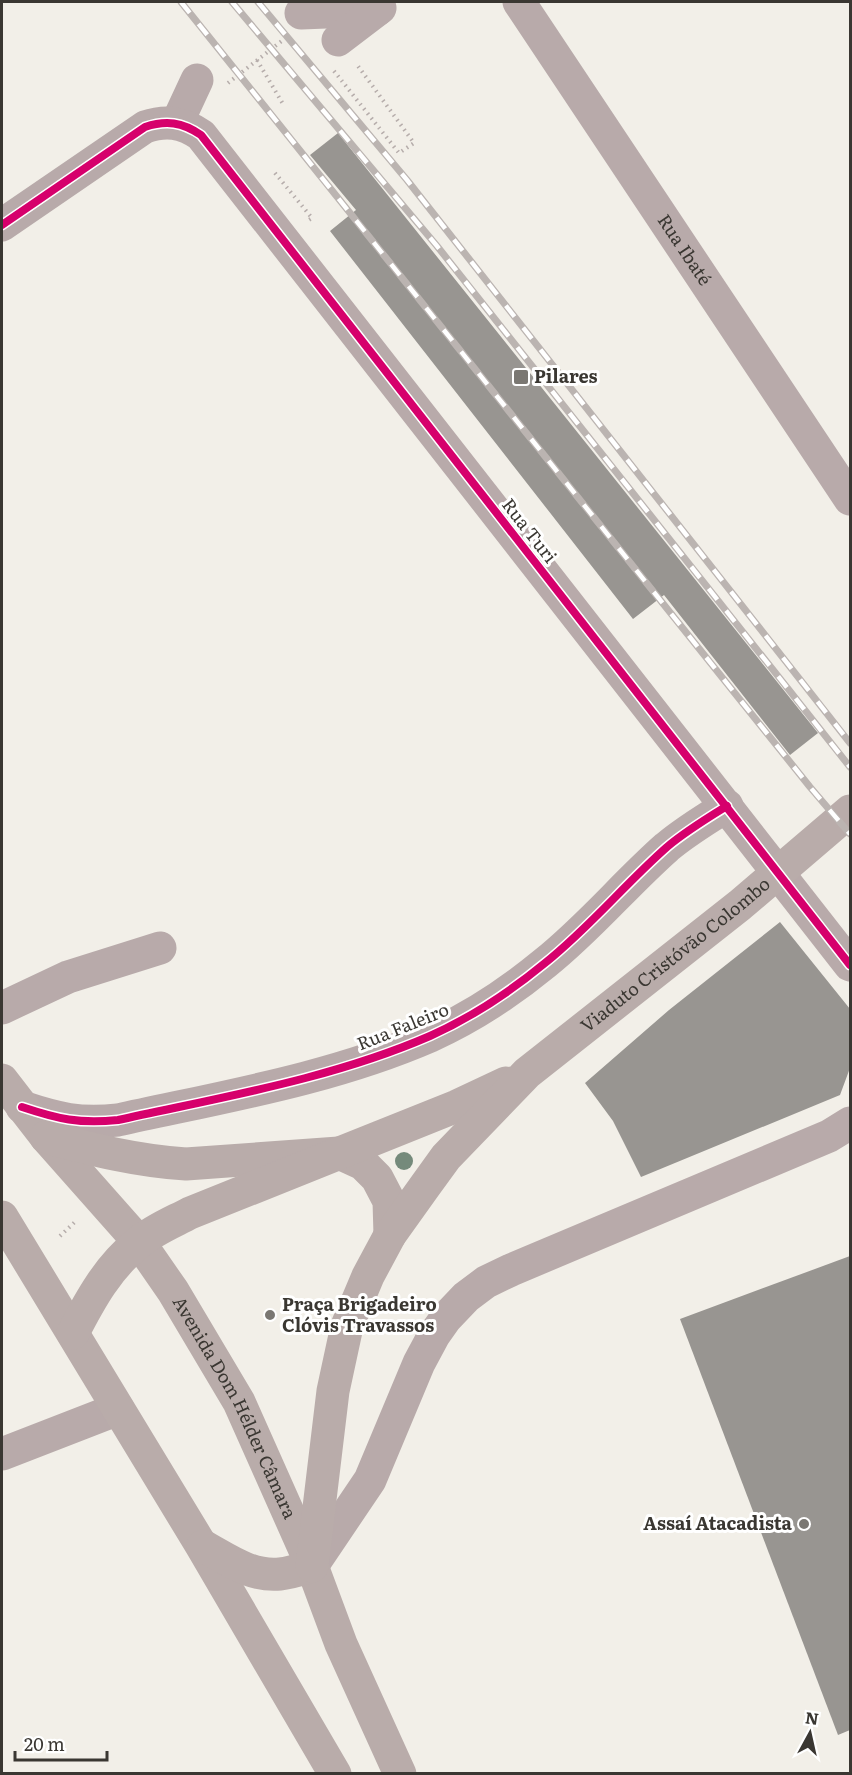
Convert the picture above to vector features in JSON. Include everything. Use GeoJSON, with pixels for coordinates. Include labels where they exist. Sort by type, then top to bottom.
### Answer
{"type":"FeatureCollection","features":[{"type":"Feature","properties":{"kind":"main road","name":"Viaduto Cristóvão Colombo"},"geometry":{"type":"LineString","coordinates":[[527,1073],[740,905],[850,811]]}},
{"type":"Feature","properties":{"kind":"main road"},"geometry":{"type":"LineString","coordinates":[[73,1333],[101,1283],[139,1242],[190,1213],[457,1107],[527,1073]]}},
{"type":"Feature","properties":{"kind":"main road"},"geometry":{"type":"LineString","coordinates":[[201,1545],[235,1564],[263,1574],[281,1574],[312,1566],[327,1435],[340,1357],[347,1326],[358,1297],[390,1235],[447,1157],[527,1073]]}},
{"type":"Feature","properties":{"kind":"main road","name":"Avenida Dom Hélder Câmara"},"geometry":{"type":"LineString","coordinates":[[2,1080],[46,1137],[139,1242],[173,1291],[239,1402],[312,1566],[341,1644],[400,1773]]}},
{"type":"Feature","properties":{"kind":"main road"},"geometry":{"type":"LineString","coordinates":[[46,1137],[117,1156],[164,1163],[186,1164],[339,1154],[363,1164],[378,1178],[389,1200],[390,1235]]}},
{"type":"Feature","properties":{"kind":"main road"},"geometry":{"type":"LineString","coordinates":[[2,1217],[201,1545],[335,1773]]}},
{"type":"Feature","properties":{"kind":"street","name":"Rua Ibaté"},"geometry":{"type":"LineString","coordinates":[[519,2],[850,499]]}},
{"type":"Feature","properties":{"kind":"street"},"geometry":{"type":"LineString","coordinates":[[296,24],[382,6]]}},
{"type":"Feature","properties":{"kind":"street"},"geometry":{"type":"LineString","coordinates":[[333,51],[382,6]]}},
{"type":"Feature","properties":{"kind":"street"},"geometry":{"type":"LineString","coordinates":[[2,225],[145,127],[158,123],[177,123],[209,84]]}},
{"type":"Feature","properties":{"kind":"street","name":"Rua Turi"},"geometry":{"type":"LineString","coordinates":[[177,123],[190,127],[201,135],[212,148],[850,965]]}},
{"type":"Feature","properties":{"kind":"street","name":"Rua Faleiro"},"geometry":{"type":"LineString","coordinates":[[22,1107],[75,1122],[95,1123],[118,1120],[339,1068],[430,1036],[506,992],[546,963],[667,848],[695,826],[727,806]]}},
{"type":"Feature","properties":{"kind":"street"},"geometry":{"type":"LineString","coordinates":[[2,1008],[68,976],[159,948]]}},
{"type":"Feature","properties":{"kind":"street"},"geometry":{"type":"LineString","coordinates":[[312,1566],[370,1480],[419,1363],[434,1335],[466,1297],[486,1282],[511,1270],[829,1136],[850,1123]]}},
{"type":"Feature","properties":{"kind":"street"},"geometry":{"type":"LineString","coordinates":[[2,1454],[117,1409]]}},
{"type":"Feature","properties":{"kind":"path"},"geometry":{"type":"LineString","coordinates":[[209,84],[257,60],[296,24]]}},
{"type":"Feature","properties":{"kind":"path"},"geometry":{"type":"LineString","coordinates":[[333,51],[414,143],[399,153],[333,51]]}},
{"type":"Feature","properties":{"kind":"path"},"geometry":{"type":"LineString","coordinates":[[257,60],[283,104]]}},
{"type":"Feature","properties":{"kind":"path"},"geometry":{"type":"LineString","coordinates":[[60,1236],[84,1213]]}},
{"type":"Feature","properties":{"kind":"building"},"geometry":{"type":"Polygon","coordinates":[[[338,133],[818,733],[790,755],[664,595],[633,619],[330,231],[356,210],[310,155],[338,133]]]}},
{"type":"Feature","properties":{"kind":"building"},"geometry":{"type":"Polygon","coordinates":[[[780,922],[850,1009],[850,1068],[840,1095],[641,1177],[613,1121],[585,1083],[669,1010],[780,922]]]}},
{"type":"Feature","properties":{"kind":"building","name":"Assaí Atacadista"},"geometry":{"type":"Polygon","coordinates":[[[850,1256],[850,1730],[838,1735],[680,1319],[850,1256]]]}},
{"type":"Feature","properties":{"kind":"railway"},"geometry":{"type":"LineString","coordinates":[[181,2],[850,834]]}},
{"type":"Feature","properties":{"kind":"railway"},"geometry":{"type":"LineString","coordinates":[[232,2],[437,246],[850,767]]}},
{"type":"Feature","properties":{"kind":"railway"},"geometry":{"type":"LineString","coordinates":[[258,2],[407,180],[850,743]]}},
{"type":"Feature","properties":{"kind":"cycle path"},"geometry":{"type":"LineString","coordinates":[[2,225],[145,127],[167,123],[187,127],[201,135],[850,965]]}},
{"type":"Feature","properties":{"kind":"cycle path"},"geometry":{"type":"LineString","coordinates":[[22,1107],[69,1120],[118,1120],[276,1086],[354,1064],[430,1036],[475,1012],[532,973],[577,935],[667,847],[727,806]]}},
{"type":"Feature","properties":{"kind":"place","name":"Pilares"},"geometry":{"type":"Point","coordinates":[521,377]}},
{"type":"Feature","properties":{"kind":"place","name":"Praça Brigadeiro Clóvis Travassos"},"geometry":{"type":"Point","coordinates":[270,1315]}},
{"type":"Feature","properties":{"kind":"place","name":"Assaí Atacadista"},"geometry":{"type":"Point","coordinates":[804,1524]}}]}
